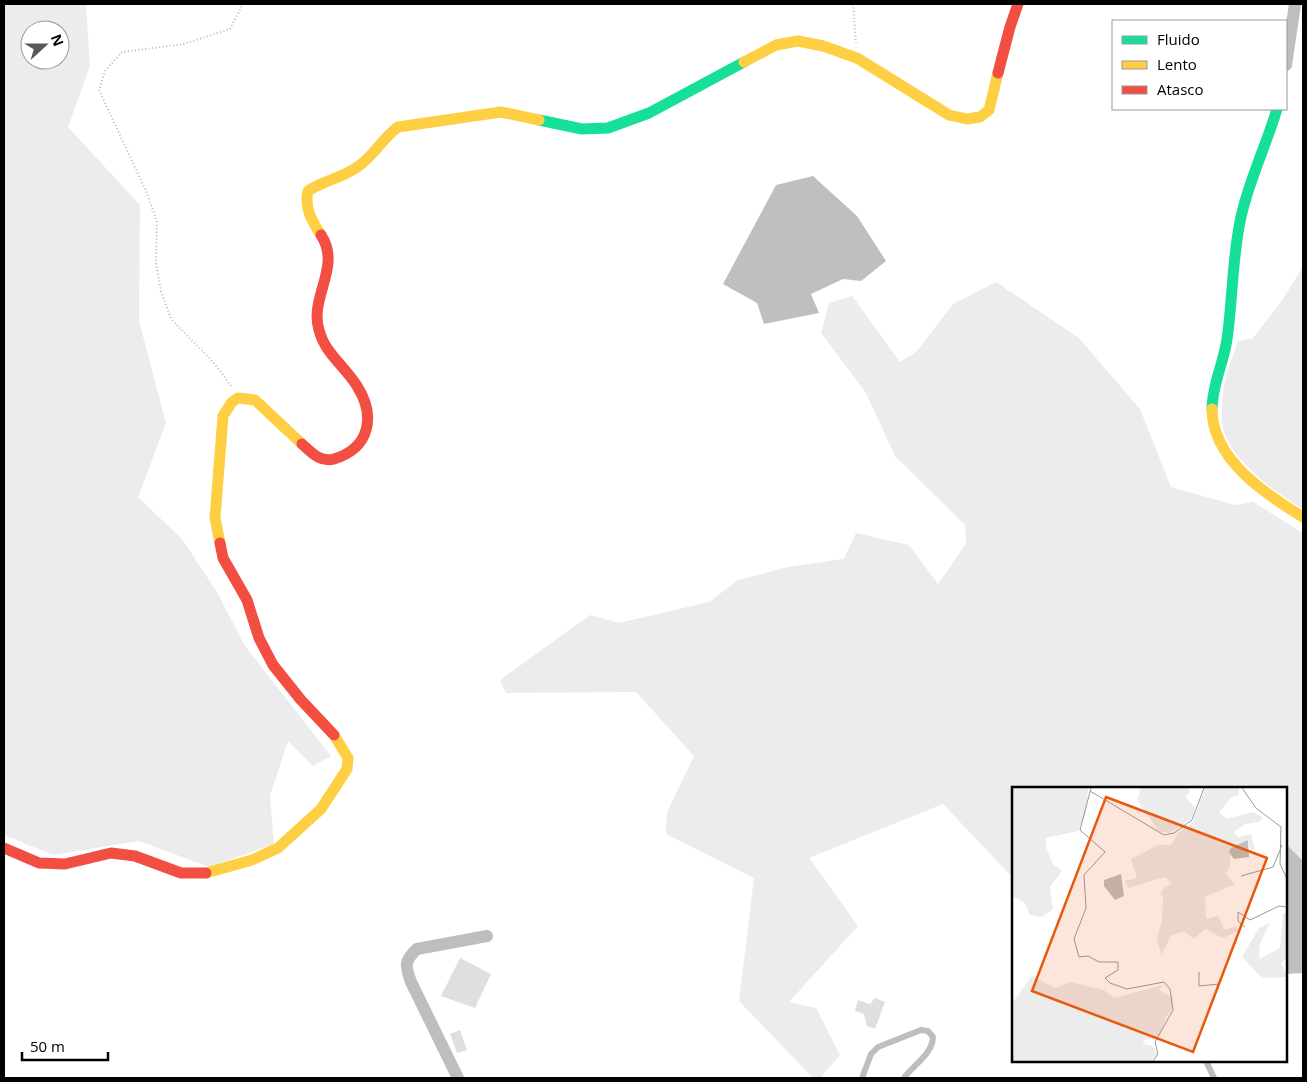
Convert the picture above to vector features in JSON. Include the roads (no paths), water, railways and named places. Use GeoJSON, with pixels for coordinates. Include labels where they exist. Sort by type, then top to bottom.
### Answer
{"type":"FeatureCollection","features":[{"type":"Feature","properties":{"kind":"street"},"geometry":{"type":"LineString","coordinates":[[4,848],[39,863],[65,864],[111,852],[135,856],[181,873],[205,872],[252,860],[278,848],[321,809],[347,769],[348,758],[337,738],[301,700],[272,665],[259,638],[247,600],[223,558],[215,518],[223,416],[232,402],[238,398],[255,400],[317,458],[332,460],[350,452],[363,440],[367,426],[366,405],[357,386],[326,349],[318,329],[317,307],[328,273],[328,252],[326,242],[307,208],[306,198],[308,191],[318,184],[346,174],[362,164],[388,134],[398,127],[501,112],[582,129],[608,128],[649,113],[776,44],[798,41],[823,46],[858,58],[950,115],[967,119],[980,117],[989,110],[1010,27],[1018,4]]}},
{"type":"Feature","properties":{"kind":"street"},"geometry":{"type":"LineString","coordinates":[[1287,59],[1296,4]]}},
{"type":"Feature","properties":{"kind":"street"},"geometry":{"type":"LineString","coordinates":[[1277,110],[1271,133],[1251,181],[1239,225],[1235,244],[1227,342],[1212,404],[1214,426],[1217,433],[1223,446],[1240,469],[1246,476],[1287,508],[1303,517]]}},
{"type":"Feature","properties":{"kind":"street"},"geometry":{"type":"LineString","coordinates":[[458,1078],[411,982],[406,967],[409,957],[417,949],[487,936]]}},
{"type":"Feature","properties":{"kind":"lane"},"geometry":{"type":"LineString","coordinates":[[862,1078],[871,1054],[878,1047],[921,1030],[928,1031],[933,1037],[933,1044],[926,1056],[904,1078]]}},
{"type":"Feature","properties":{"kind":"lane"},"geometry":{"type":"LineString","coordinates":[[1206,1062],[1214,1078]]}}]}
